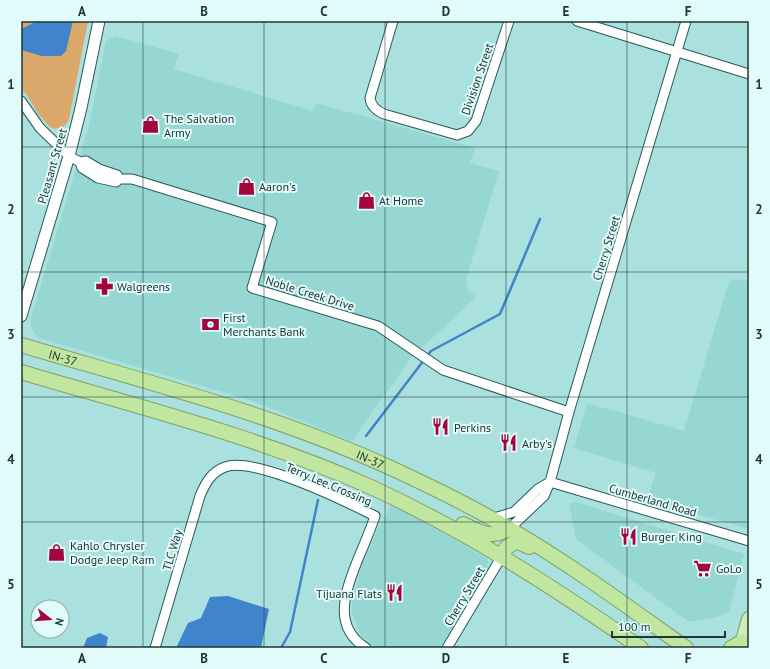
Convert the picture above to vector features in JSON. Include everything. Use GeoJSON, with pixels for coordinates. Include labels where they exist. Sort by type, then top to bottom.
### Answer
{"type":"FeatureCollection","features":[{"type":"Feature","properties":{"kind":"highway","name":"IN-37"},"geometry":{"type":"LineString","coordinates":[[21,344],[224,405],[292,428],[393,469],[509,528],[575,570],[686,648]]}},
{"type":"Feature","properties":{"kind":"highway"},"geometry":{"type":"LineString","coordinates":[[21,372],[259,443],[350,478],[426,514],[502,556],[562,593],[641,648]]}},
{"type":"Feature","properties":{"kind":"highway"},"geometry":{"type":"LineString","coordinates":[[426,514],[450,518],[488,535],[497,534],[509,528]]}},
{"type":"Feature","properties":{"kind":"highway"},"geometry":{"type":"LineString","coordinates":[[502,556],[506,548],[516,541],[575,570]]}},
{"type":"Feature","properties":{"kind":"main road"},"geometry":{"type":"LineString","coordinates":[[738,646],[749,619]]}},
{"type":"Feature","properties":{"kind":"street","name":"Pleasant Street"},"geometry":{"type":"LineString","coordinates":[[21,316],[69,156],[81,108],[98,21]]}},
{"type":"Feature","properties":{"kind":"street","name":"Division Street"},"geometry":{"type":"LineString","coordinates":[[393,21],[370,100],[375,110],[384,114],[457,135],[468,131],[476,121],[509,21]]}},
{"type":"Feature","properties":{"kind":"street"},"geometry":{"type":"LineString","coordinates":[[577,21],[602,25],[677,52],[749,74]]}},
{"type":"Feature","properties":{"kind":"street","name":"Cherry Street"},"geometry":{"type":"LineString","coordinates":[[509,528],[544,496],[550,482],[569,412],[686,21]]}},
{"type":"Feature","properties":{"kind":"street","name":"Noble Creek Drive"},"geometry":{"type":"LineString","coordinates":[[21,101],[40,128],[69,156],[80,162],[82,168],[98,178],[116,182],[120,179],[132,179],[272,222],[252,288],[378,326],[432,363],[456,374],[569,412]]}},
{"type":"Feature","properties":{"kind":"street","name":"Terry Lee Crossing"},"geometry":{"type":"LineString","coordinates":[[225,467],[241,465],[271,472],[331,496],[375,516],[347,588],[344,601],[344,617],[350,632],[360,644],[366,648]]}},
{"type":"Feature","properties":{"kind":"street","name":"TLC Way"},"geometry":{"type":"LineString","coordinates":[[155,648],[200,496],[212,474],[225,467]]}},
{"type":"Feature","properties":{"kind":"street"},"geometry":{"type":"LineString","coordinates":[[491,519],[514,512],[538,489],[550,482]]}},
{"type":"Feature","properties":{"kind":"street","name":"Cumberland Road"},"geometry":{"type":"LineString","coordinates":[[550,482],[749,541]]}},
{"type":"Feature","properties":{"kind":"street","name":"Cherry Street"},"geometry":{"type":"LineString","coordinates":[[447,648],[502,556]]}},
{"type":"Feature","properties":{"kind":"shaded area"},"geometry":{"type":"Polygon","coordinates":[[[21,21],[88,21],[69,119],[64,126],[60,128],[55,129],[50,127],[38,114],[27,95],[21,89],[21,21]]]}},
{"type":"Feature","properties":{"kind":"shaded area"},"geometry":{"type":"Polygon","coordinates":[[[116,36],[179,54],[174,69],[313,111],[316,103],[475,148],[470,163],[499,171],[466,280],[468,290],[476,297],[411,358],[352,441],[250,400],[39,338],[31,329],[31,318],[89,125],[106,41],[116,36]]]}},
{"type":"Feature","properties":{"kind":"shaded area"},"geometry":{"type":"Polygon","coordinates":[[[733,279],[749,281],[749,529],[647,500],[656,473],[574,448],[587,403],[684,431],[728,285],[733,279]]]}},
{"type":"Feature","properties":{"kind":"shaded area"},"geometry":{"type":"Polygon","coordinates":[[[576,502],[744,554],[729,611],[718,617],[696,621],[688,621],[679,615],[576,539],[569,503],[576,502]]]}},
{"type":"Feature","properties":{"kind":"shaded area"},"geometry":{"type":"Polygon","coordinates":[[[392,504],[488,559],[487,572],[440,648],[375,648],[362,637],[352,614],[352,601],[362,564],[377,531],[392,504]]]}},
{"type":"Feature","properties":{"kind":"water"},"geometry":{"type":"Polygon","coordinates":[[[37,21],[73,21],[66,51],[61,56],[42,56],[21,50],[21,29],[37,21]]]}},
{"type":"Feature","properties":{"kind":"water"},"geometry":{"type":"Polygon","coordinates":[[[228,596],[269,609],[261,648],[176,648],[188,623],[201,618],[210,597],[228,596]]]}},
{"type":"Feature","properties":{"kind":"water"},"geometry":{"type":"Polygon","coordinates":[[[100,633],[108,637],[106,648],[83,648],[87,638],[100,633]]]}},
{"type":"Feature","properties":{"kind":"waterway"},"geometry":{"type":"LineString","coordinates":[[427,356],[431,351],[500,314],[540,219]]}},
{"type":"Feature","properties":{"kind":"waterway"},"geometry":{"type":"LineString","coordinates":[[366,436],[424,360]]}},
{"type":"Feature","properties":{"kind":"waterway"},"geometry":{"type":"LineString","coordinates":[[281,648],[290,632],[318,500]]}},
{"type":"Feature","properties":{"kind":"place","name":"The Salvation Army"},"geometry":{"type":"Point","coordinates":[151,125]}},
{"type":"Feature","properties":{"kind":"place","name":"Aaron's"},"geometry":{"type":"Point","coordinates":[246,186]}},
{"type":"Feature","properties":{"kind":"place","name":"At Home"},"geometry":{"type":"Point","coordinates":[366,200]}},
{"type":"Feature","properties":{"kind":"place","name":"Walgreens"},"geometry":{"type":"Point","coordinates":[104,286]}},
{"type":"Feature","properties":{"kind":"place","name":"First Merchants Bank"},"geometry":{"type":"Point","coordinates":[210,324]}},
{"type":"Feature","properties":{"kind":"place","name":"Perkins"},"geometry":{"type":"Point","coordinates":[441,427]}},
{"type":"Feature","properties":{"kind":"place","name":"Arby's"},"geometry":{"type":"Point","coordinates":[509,443]}},
{"type":"Feature","properties":{"kind":"place","name":"Burger King"},"geometry":{"type":"Point","coordinates":[628,536]}},
{"type":"Feature","properties":{"kind":"place","name":"Kahlo Chrysler Dodge Jeep Ram"},"geometry":{"type":"Point","coordinates":[57,552]}},
{"type":"Feature","properties":{"kind":"place","name":"GoLo"},"geometry":{"type":"Point","coordinates":[703,568]}},
{"type":"Feature","properties":{"kind":"place","name":"Tijuana Flats"},"geometry":{"type":"Point","coordinates":[395,593]}}]}
